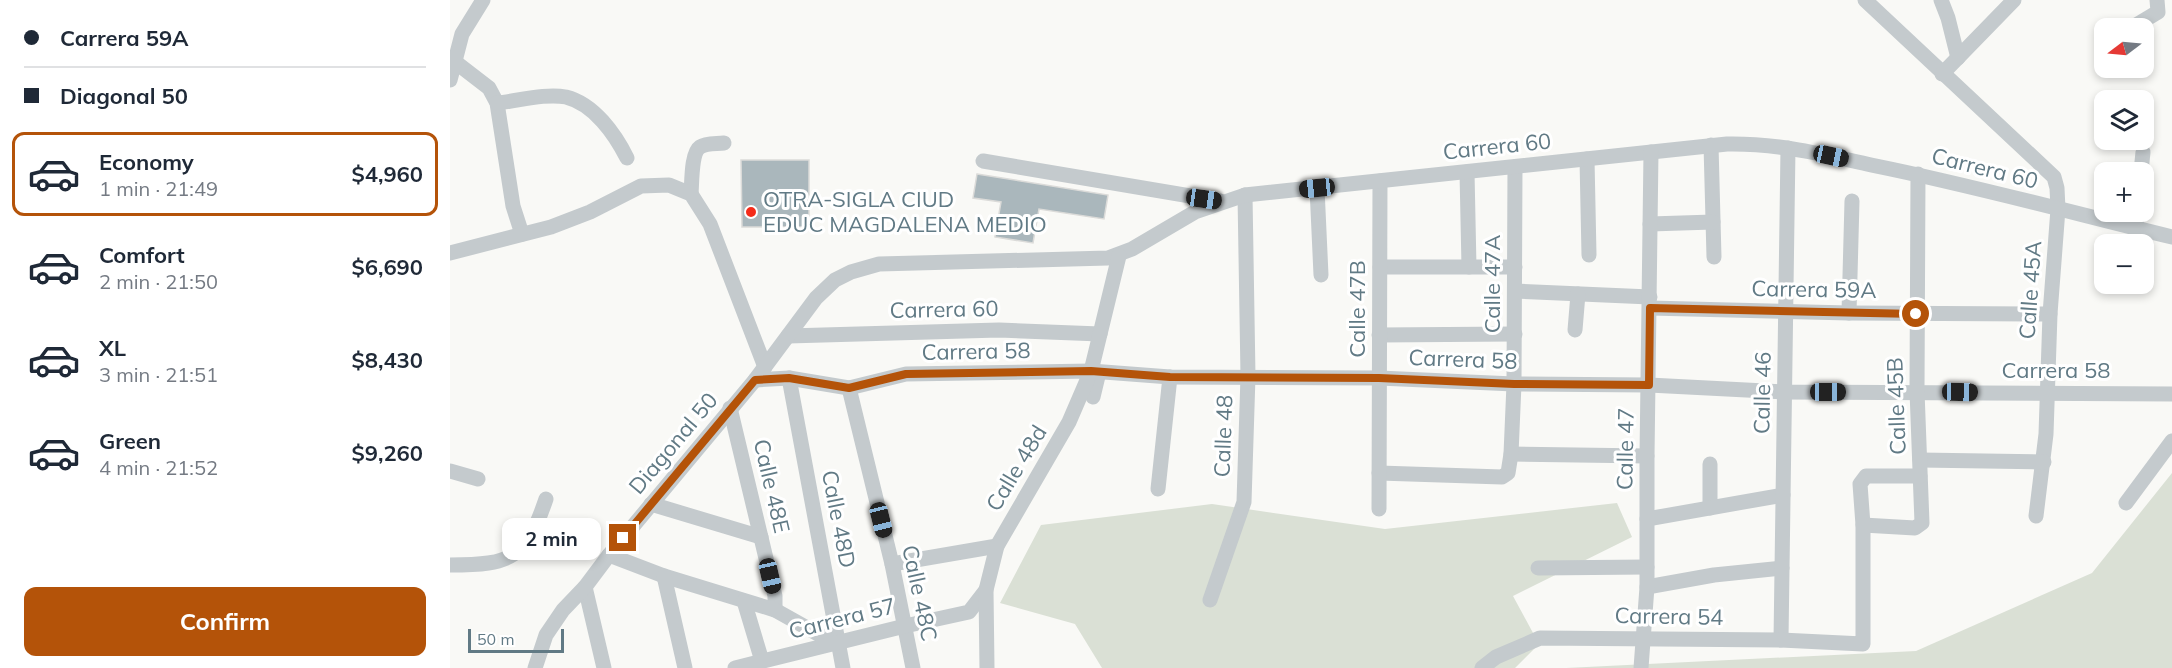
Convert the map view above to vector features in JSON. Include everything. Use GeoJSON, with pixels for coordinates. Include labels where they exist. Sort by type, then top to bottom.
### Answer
{"type":"FeatureCollection","features":[{"type":"Feature","properties":{"kind":"street"},"geometry":{"type":"LineString","coordinates":[[450,80],[462,34],[483,0]]}},
{"type":"Feature","properties":{"kind":"street","name":"Calle 45A"},"geometry":{"type":"LineString","coordinates":[[1865,0],[2054,177],[2058,209],[2050,314],[2044,462],[2036,516]]}},
{"type":"Feature","properties":{"kind":"street"},"geometry":{"type":"LineString","coordinates":[[1941,0],[1958,58]]}},
{"type":"Feature","properties":{"kind":"street"},"geometry":{"type":"LineString","coordinates":[[1942,74],[2014,0]]}},
{"type":"Feature","properties":{"kind":"street"},"geometry":{"type":"LineString","coordinates":[[2148,18],[2159,11],[2157,0]]}},
{"type":"Feature","properties":{"kind":"street"},"geometry":{"type":"LineString","coordinates":[[454,61],[489,88],[496,103],[513,206],[522,234]]}},
{"type":"Feature","properties":{"kind":"street"},"geometry":{"type":"LineString","coordinates":[[496,103],[550,97],[567,98],[588,107],[617,138],[627,158]]}},
{"type":"Feature","properties":{"kind":"street"},"geometry":{"type":"LineString","coordinates":[[691,194],[696,150],[702,146],[724,143]]}},
{"type":"Feature","properties":{"kind":"street","name":"Carrera 60"},"geometry":{"type":"LineString","coordinates":[[835,280],[851,272],[879,264],[1108,258],[1119,255],[1195,212],[1245,195],[1711,145],[1760,144],[1788,148],[1918,174],[2172,237]]}},
{"type":"Feature","properties":{"kind":"street"},"geometry":{"type":"LineString","coordinates":[[1711,145],[1714,257]]}},
{"type":"Feature","properties":{"kind":"street","name":"Calle 46"},"geometry":{"type":"LineString","coordinates":[[1781,640],[1788,148]]}},
{"type":"Feature","properties":{"kind":"street","name":"Calle 47"},"geometry":{"type":"LineString","coordinates":[[1641,668],[1647,587],[1651,152]]}},
{"type":"Feature","properties":{"kind":"street"},"geometry":{"type":"LineString","coordinates":[[2142,162],[2143,152]]}},
{"type":"Feature","properties":{"kind":"street"},"geometry":{"type":"LineString","coordinates":[[1587,159],[1589,255]]}},
{"type":"Feature","properties":{"kind":"street"},"geometry":{"type":"LineString","coordinates":[[983,161],[1223,201]]}},
{"type":"Feature","properties":{"kind":"street","name":"Calle 47A"},"geometry":{"type":"LineString","coordinates":[[1379,473],[1502,477],[1508,473],[1514,384],[1515,167]]}},
{"type":"Feature","properties":{"kind":"street"},"geometry":{"type":"LineString","coordinates":[[1467,172],[1469,267]]}},
{"type":"Feature","properties":{"kind":"street","name":"Calle 45B"},"geometry":{"type":"LineString","coordinates":[[1863,525],[1915,528],[1922,523],[1916,314],[1918,174]]}},
{"type":"Feature","properties":{"kind":"street","name":"Calle 47B"},"geometry":{"type":"LineString","coordinates":[[1379,509],[1380,181]]}},
{"type":"Feature","properties":{"kind":"street"},"geometry":{"type":"LineString","coordinates":[[450,253],[550,227],[590,212],[642,186],[669,185],[691,194],[710,224],[765,367]]}},
{"type":"Feature","properties":{"kind":"street"},"geometry":{"type":"LineString","coordinates":[[1317,188],[1321,274]]}},
{"type":"Feature","properties":{"kind":"street","name":"Calle 48"},"geometry":{"type":"LineString","coordinates":[[1210,600],[1244,502],[1248,376],[1245,195]]}},
{"type":"Feature","properties":{"kind":"street"},"geometry":{"type":"LineString","coordinates":[[1849,313],[1852,201]]}},
{"type":"Feature","properties":{"kind":"street"},"geometry":{"type":"LineString","coordinates":[[1650,224],[1713,222]]}},
{"type":"Feature","properties":{"kind":"street"},"geometry":{"type":"LineString","coordinates":[[2136,222],[2136,228]]}},
{"type":"Feature","properties":{"kind":"street"},"geometry":{"type":"LineString","coordinates":[[1093,397],[1100,334],[1119,255]]}},
{"type":"Feature","properties":{"kind":"street"},"geometry":{"type":"LineString","coordinates":[[1380,267],[1515,267]]}},
{"type":"Feature","properties":{"kind":"street","name":"Diagonal 50"},"geometry":{"type":"LineString","coordinates":[[535,668],[546,635],[563,610],[755,380],[816,298],[835,280]]}},
{"type":"Feature","properties":{"kind":"street","name":"Carrera 59A"},"geometry":{"type":"LineString","coordinates":[[1515,291],[1786,311],[2050,314]]}},
{"type":"Feature","properties":{"kind":"street"},"geometry":{"type":"LineString","coordinates":[[1575,330],[1578,294]]}},
{"type":"Feature","properties":{"kind":"street","name":"Carrera 60"},"geometry":{"type":"LineString","coordinates":[[788,336],[999,330],[1100,334]]}},
{"type":"Feature","properties":{"kind":"street"},"geometry":{"type":"LineString","coordinates":[[1379,335],[1515,334]]}},
{"type":"Feature","properties":{"kind":"street","name":"Carrera 58"},"geometry":{"type":"LineString","coordinates":[[755,380],[789,378],[849,388],[906,374],[1095,371],[1170,377],[1379,378],[1514,384],[1649,385],[1784,392],[2172,394]]}},
{"type":"Feature","properties":{"kind":"street","name":"Calle 48d"},"geometry":{"type":"LineString","coordinates":[[986,590],[996,546],[1069,422],[1095,371]]}},
{"type":"Feature","properties":{"kind":"street"},"geometry":{"type":"LineString","coordinates":[[1158,489],[1170,377]]}},
{"type":"Feature","properties":{"kind":"street","name":"Calle 48D"},"geometry":{"type":"LineString","coordinates":[[789,378],[836,643],[843,668]]}},
{"type":"Feature","properties":{"kind":"street","name":"Calle 48C"},"geometry":{"type":"LineString","coordinates":[[849,388],[892,564],[913,668]]}},
{"type":"Feature","properties":{"kind":"street","name":"Calle 48E"},"geometry":{"type":"LineString","coordinates":[[730,408],[775,596],[776,610]]}},
{"type":"Feature","properties":{"kind":"street"},"geometry":{"type":"LineString","coordinates":[[2126,503],[2172,441]]}},
{"type":"Feature","properties":{"kind":"street"},"geometry":{"type":"LineString","coordinates":[[1511,454],[1647,456]]}},
{"type":"Feature","properties":{"kind":"street"},"geometry":{"type":"LineString","coordinates":[[1863,525],[1860,484],[1866,476],[1920,468],[2044,462]]}},
{"type":"Feature","properties":{"kind":"street"},"geometry":{"type":"LineString","coordinates":[[1710,464],[1710,508]]}},
{"type":"Feature","properties":{"kind":"street"},"geometry":{"type":"LineString","coordinates":[[450,471],[478,478]]}},
{"type":"Feature","properties":{"kind":"street"},"geometry":{"type":"LineString","coordinates":[[1647,519],[1783,495]]}},
{"type":"Feature","properties":{"kind":"street"},"geometry":{"type":"LineString","coordinates":[[450,565],[480,565],[498,562],[517,552],[529,541],[546,499]]}},
{"type":"Feature","properties":{"kind":"street"},"geometry":{"type":"LineString","coordinates":[[651,504],[761,537]]}},
{"type":"Feature","properties":{"kind":"street","name":"Carrera 54"},"geometry":{"type":"LineString","coordinates":[[1482,668],[1496,657],[1540,638],[1781,640],[1863,644],[1863,525]]}},
{"type":"Feature","properties":{"kind":"street"},"geometry":{"type":"LineString","coordinates":[[892,564],[996,546]]}},
{"type":"Feature","properties":{"kind":"street"},"geometry":{"type":"LineString","coordinates":[[609,555],[664,576],[776,610],[836,643]]}},
{"type":"Feature","properties":{"kind":"street"},"geometry":{"type":"LineString","coordinates":[[1538,567],[1647,567]]}},
{"type":"Feature","properties":{"kind":"street"},"geometry":{"type":"LineString","coordinates":[[1647,587],[1714,575],[1782,568]]}},
{"type":"Feature","properties":{"kind":"street"},"geometry":{"type":"LineString","coordinates":[[664,576],[685,668]]}},
{"type":"Feature","properties":{"kind":"street"},"geometry":{"type":"LineString","coordinates":[[585,586],[604,668]]}},
{"type":"Feature","properties":{"kind":"street"},"geometry":{"type":"LineString","coordinates":[[986,590],[987,668]]}},
{"type":"Feature","properties":{"kind":"street","name":"Carrera 57"},"geometry":{"type":"LineString","coordinates":[[735,668],[969,612],[986,590]]}},
{"type":"Feature","properties":{"kind":"street"},"geometry":{"type":"LineString","coordinates":[[744,601],[762,661]]}},
{"type":"Feature","properties":{"kind":"shaded area"},"geometry":{"type":"Polygon","coordinates":[[[2172,473],[2172,668],[1566,668],[1916,651],[2092,573],[2172,473]]]}},
{"type":"Feature","properties":{"kind":"shaded area"},"geometry":{"type":"Polygon","coordinates":[[[1617,503],[1632,537],[1513,596],[1539,644],[1515,668],[1102,668],[1075,624],[1000,603],[1041,525],[1212,504],[1385,529],[1617,503]]]}},
{"type":"Feature","properties":{"kind":"building"},"geometry":{"type":"Polygon","coordinates":[[[741,160],[809,160],[809,227],[742,227],[741,160]]]}},
{"type":"Feature","properties":{"kind":"building"},"geometry":{"type":"Polygon","coordinates":[[[977,174],[1108,195],[1104,219],[1039,209],[1033,243],[995,237],[1001,202],[973,198],[977,174]]]}},
{"type":"Feature","properties":{"kind":"place","name":"OTRA-SIGLA CIUD EDUC MAGDALENA MEDIO"},"geometry":{"type":"Point","coordinates":[751,212]}},
{"type":"Feature","properties":{"kind":"route"},"geometry":{"type":"LineString","coordinates":[[623,538],[755,380],[789,378],[849,388],[906,374],[1091,371],[1170,377],[1379,378],[1514,384],[1649,385],[1650,308],[1916,314]]}}]}
